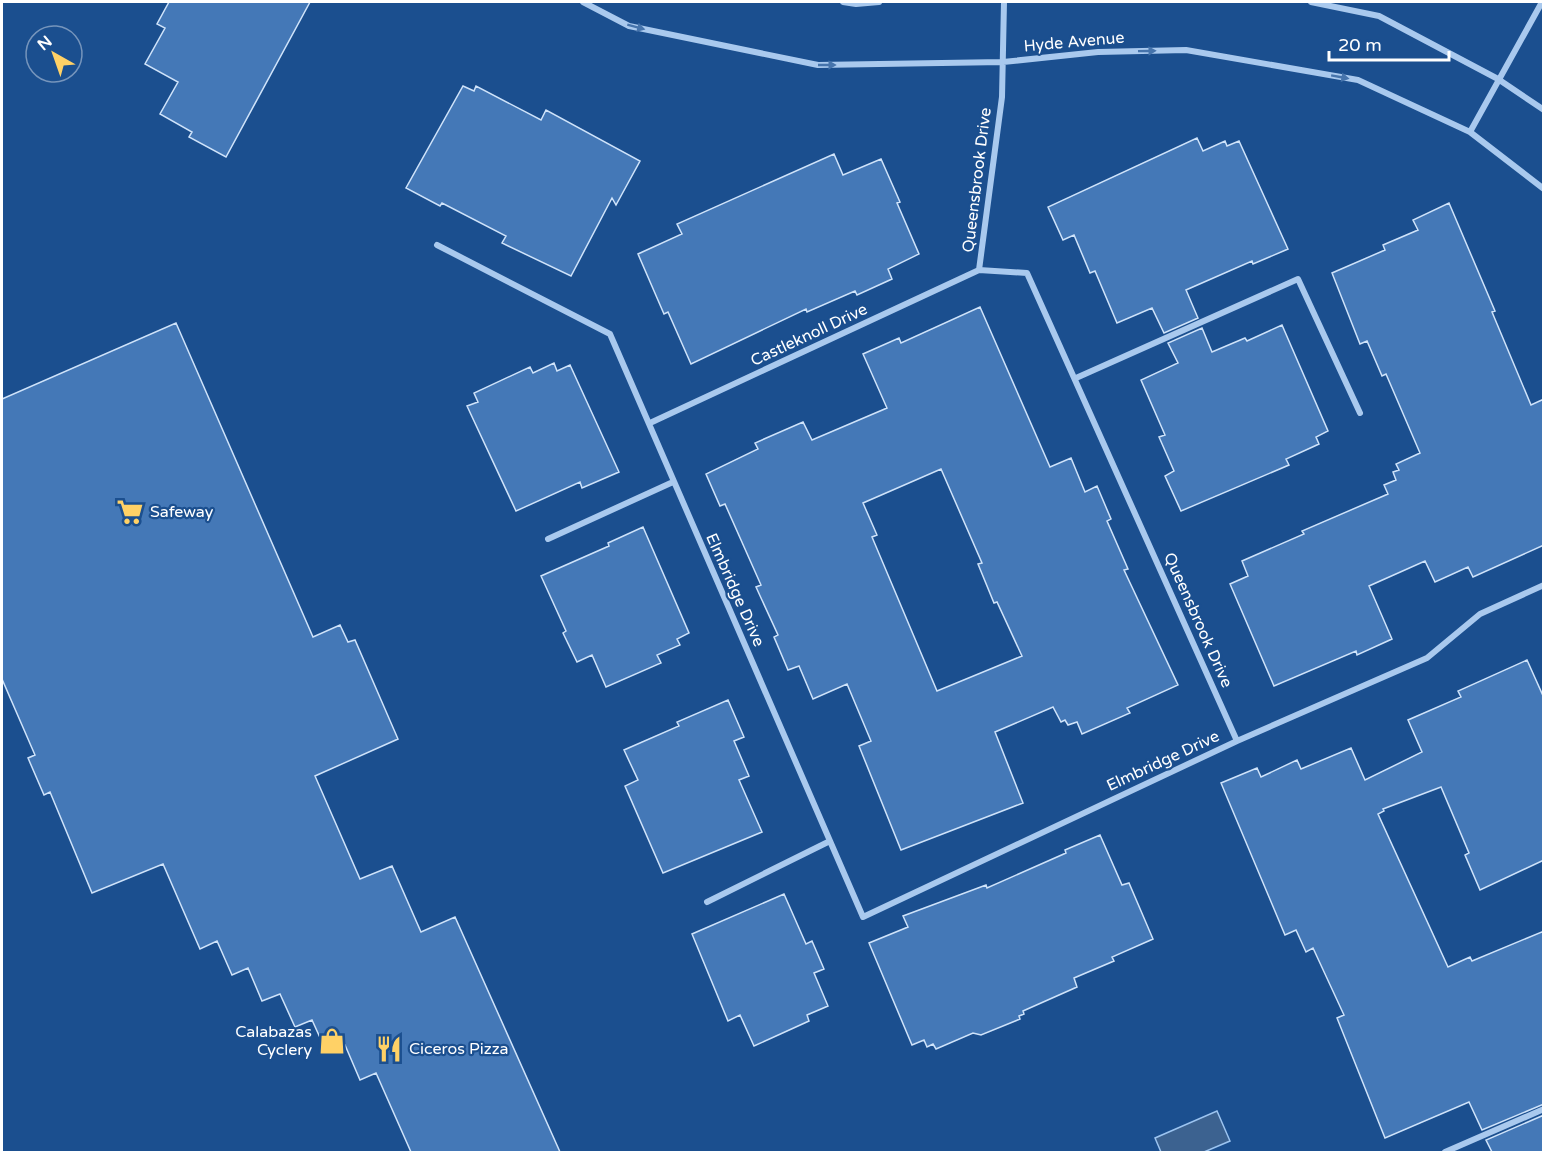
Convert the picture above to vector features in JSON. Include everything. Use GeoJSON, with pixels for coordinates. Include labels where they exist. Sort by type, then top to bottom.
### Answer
{"type":"FeatureCollection","features":[{"type":"Feature","properties":{"kind":"street","name":"Hyde Avenue"},"geometry":{"type":"LineString","coordinates":[[584,2],[629,26],[818,65],[1003,62],[1098,52],[1186,50],[1358,80],[1470,132],[1544,189]]}},
{"type":"Feature","properties":{"kind":"street"},"geometry":{"type":"LineString","coordinates":[[843,2],[856,4],[879,2]]}},
{"type":"Feature","properties":{"kind":"street","name":"Queensbrook Drive"},"geometry":{"type":"LineString","coordinates":[[1004,2],[1002,97],[979,270],[1027,273],[1237,741]]}},
{"type":"Feature","properties":{"kind":"street"},"geometry":{"type":"LineString","coordinates":[[1311,2],[1379,16],[1498,79],[1544,110]]}},
{"type":"Feature","properties":{"kind":"street"},"geometry":{"type":"LineString","coordinates":[[1470,132],[1542,2]]}},
{"type":"Feature","properties":{"kind":"street","name":"Elmbridge Drive"},"geometry":{"type":"LineString","coordinates":[[438,245],[610,334],[863,917],[1237,741],[1427,658],[1480,614],[1544,585]]}},
{"type":"Feature","properties":{"kind":"street","name":"Castleknoll Drive"},"geometry":{"type":"LineString","coordinates":[[650,423],[979,270]]}},
{"type":"Feature","properties":{"kind":"street"},"geometry":{"type":"LineString","coordinates":[[1076,378],[1298,279],[1360,413]]}},
{"type":"Feature","properties":{"kind":"street"},"geometry":{"type":"LineString","coordinates":[[548,539],[673,482]]}},
{"type":"Feature","properties":{"kind":"street"},"geometry":{"type":"LineString","coordinates":[[707,902],[830,841]]}},
{"type":"Feature","properties":{"kind":"street"},"geometry":{"type":"LineString","coordinates":[[1445,1152],[1544,1109]]}},
{"type":"Feature","properties":{"kind":"water"},"geometry":{"type":"Polygon","coordinates":[[[1217,1111],[1230,1141],[1204,1152],[1161,1152],[1155,1138],[1217,1111]]]}},
{"type":"Feature","properties":{"kind":"building"},"geometry":{"type":"Polygon","coordinates":[[[169,2],[310,2],[226,157],[189,137],[192,132],[160,114],[178,82],[145,64],[165,28],[157,24],[169,2]]]}},
{"type":"Feature","properties":{"kind":"building"},"geometry":{"type":"Polygon","coordinates":[[[463,86],[474,91],[476,86],[541,120],[546,110],[640,161],[616,205],[612,198],[571,276],[502,243],[506,236],[442,203],[440,206],[406,188],[463,86]]]}},
{"type":"Feature","properties":{"kind":"building"},"geometry":{"type":"Polygon","coordinates":[[[1197,138],[1203,151],[1225,141],[1227,146],[1239,141],[1288,249],[1253,264],[1252,261],[1186,290],[1198,318],[1164,333],[1152,308],[1117,323],[1095,271],[1090,273],[1074,235],[1063,240],[1048,207],[1197,138]]]}},
{"type":"Feature","properties":{"kind":"building"},"geometry":{"type":"Polygon","coordinates":[[[834,154],[843,175],[881,159],[919,254],[888,269],[892,279],[857,295],[855,291],[807,312],[806,309],[691,364],[668,312],[664,314],[638,254],[682,234],[677,224],[834,154]]]}},
{"type":"Feature","properties":{"kind":"building"},"geometry":{"type":"Polygon","coordinates":[[[1449,203],[1495,311],[1492,312],[1531,405],[1544,399],[1544,545],[1473,577],[1468,567],[1435,582],[1425,561],[1369,586],[1392,639],[1357,655],[1356,651],[1274,686],[1230,584],[1248,576],[1242,561],[1304,534],[1302,531],[1388,494],[1384,485],[1396,480],[1393,472],[1399,470],[1396,464],[1420,453],[1386,374],[1382,376],[1367,341],[1360,344],[1332,273],[1385,250],[1383,245],[1418,230],[1413,220],[1449,203]]]}},
{"type":"Feature","properties":{"kind":"building"},"geometry":{"type":"Polygon","coordinates":[[[980,307],[1050,467],[1071,458],[1085,492],[1097,486],[1111,519],[1107,521],[1128,569],[1124,570],[1178,685],[1127,708],[1130,713],[1082,734],[1077,722],[1068,725],[1065,720],[1061,722],[1053,707],[995,732],[1023,803],[901,850],[859,746],[871,741],[847,684],[813,699],[799,666],[788,670],[774,637],[778,635],[756,587],[761,585],[725,504],[720,506],[706,474],[758,449],[755,443],[803,422],[812,440],[887,408],[863,354],[899,338],[901,343],[980,307]],[[941,469],[863,503],[877,535],[872,537],[937,691],[1022,656],[997,602],[994,603],[978,564],[982,563],[941,469]]]}},
{"type":"Feature","properties":{"kind":"building","name":"Safeway"},"geometry":{"type":"Polygon","coordinates":[[[176,323],[313,637],[340,625],[348,642],[355,640],[398,739],[315,776],[360,879],[392,866],[421,932],[455,917],[560,1152],[411,1152],[376,1073],[360,1080],[345,1045],[327,1053],[312,1020],[295,1027],[280,994],[262,1001],[248,968],[232,975],[217,941],[200,949],[163,864],[92,893],[50,792],[44,795],[28,758],[35,755],[2,679],[2,399],[176,323]]]}},
{"type":"Feature","properties":{"kind":"building"},"geometry":{"type":"Polygon","coordinates":[[[1282,325],[1328,431],[1316,437],[1319,444],[1286,459],[1289,465],[1181,511],[1165,476],[1174,471],[1159,437],[1165,435],[1141,380],[1178,363],[1168,343],[1202,328],[1212,352],[1245,338],[1247,341],[1282,325]]]}},
{"type":"Feature","properties":{"kind":"building"},"geometry":{"type":"Polygon","coordinates":[[[554,363],[557,371],[570,365],[619,472],[582,488],[580,482],[516,511],[467,406],[478,402],[474,393],[530,367],[533,373],[554,363]]]}},
{"type":"Feature","properties":{"kind":"building"},"geometry":{"type":"Polygon","coordinates":[[[643,527],[689,633],[677,639],[680,645],[657,655],[661,663],[606,687],[592,655],[577,662],[563,633],[566,631],[541,576],[609,546],[608,543],[643,527]]]}},
{"type":"Feature","properties":{"kind":"building"},"geometry":{"type":"Polygon","coordinates":[[[1527,660],[1544,698],[1544,860],[1480,890],[1465,855],[1469,853],[1441,787],[1383,809],[1384,811],[1378,814],[1448,967],[1470,957],[1472,961],[1544,931],[1544,1104],[1482,1130],[1469,1102],[1385,1138],[1337,1018],[1344,1015],[1313,948],[1306,952],[1296,930],[1285,935],[1221,783],[1257,768],[1261,777],[1297,760],[1301,769],[1351,748],[1365,780],[1422,752],[1408,720],[1461,697],[1458,691],[1527,660]]]}},
{"type":"Feature","properties":{"kind":"building"},"geometry":{"type":"Polygon","coordinates":[[[728,700],[744,737],[734,741],[749,776],[739,780],[762,832],[663,873],[625,786],[638,780],[624,750],[679,726],[677,722],[728,700]]]}},
{"type":"Feature","properties":{"kind":"building"},"geometry":{"type":"Polygon","coordinates":[[[1100,835],[1122,885],[1129,883],[1153,939],[1112,957],[1114,961],[1074,978],[1077,987],[1023,1011],[1024,1014],[1019,1016],[1020,1019],[981,1035],[973,1033],[936,1049],[933,1044],[927,1047],[924,1040],[912,1045],[869,943],[908,927],[903,916],[986,885],[987,888],[1066,853],[1065,850],[1100,835]]]}},
{"type":"Feature","properties":{"kind":"building"},"geometry":{"type":"Polygon","coordinates":[[[784,894],[806,944],[812,941],[824,969],[814,973],[828,1006],[807,1015],[809,1021],[754,1046],[740,1015],[728,1021],[692,934],[784,894]]]}},
{"type":"Feature","properties":{"kind":"building"},"geometry":{"type":"Polygon","coordinates":[[[1544,1115],[1544,1152],[1492,1152],[1486,1140],[1544,1115]]]}},
{"type":"Feature","properties":{"kind":"place","name":"Safeway"},"geometry":{"type":"Point","coordinates":[130,512]}},
{"type":"Feature","properties":{"kind":"place","name":"Calabazas Cyclery"},"geometry":{"type":"Point","coordinates":[332,1041]}},
{"type":"Feature","properties":{"kind":"place","name":"Ciceros Pizza"},"geometry":{"type":"Point","coordinates":[389,1049]}}]}
